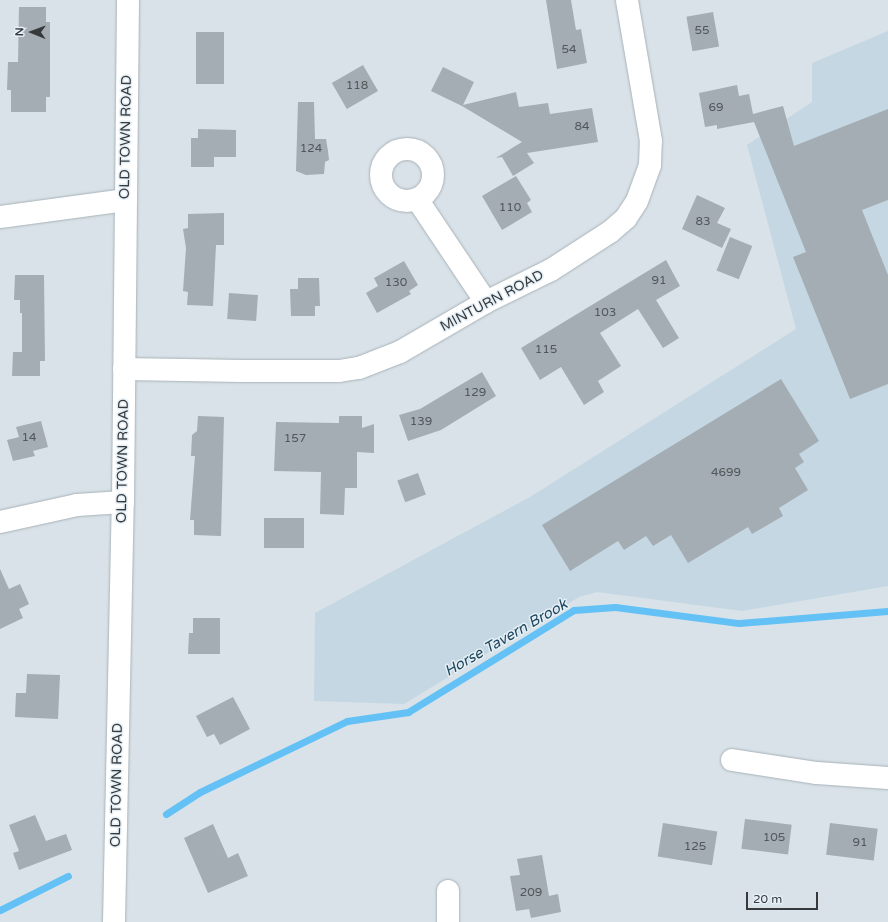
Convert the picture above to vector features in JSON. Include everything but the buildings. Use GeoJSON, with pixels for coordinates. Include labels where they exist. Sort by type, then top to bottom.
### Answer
{"type":"FeatureCollection","features":[{"type":"Feature","properties":{"kind":"street","name":"OLD TOWN ROAD"},"geometry":{"type":"LineString","coordinates":[[114,922],[122,502],[128,0]]}},
{"type":"Feature","properties":{"kind":"street","name":"MINTURN ROAD"},"geometry":{"type":"LineString","coordinates":[[124,369],[242,371],[339,370],[360,368],[400,352],[486,302],[551,270],[610,232],[626,218],[644,186],[650,165],[651,141],[627,0]]}},
{"type":"Feature","properties":{"kind":"street"},"geometry":{"type":"LineString","coordinates":[[417,199],[486,302]]}},
{"type":"Feature","properties":{"kind":"street"},"geometry":{"type":"LineString","coordinates":[[0,217],[126,200]]}},
{"type":"Feature","properties":{"kind":"street"},"geometry":{"type":"LineString","coordinates":[[0,522],[77,505],[122,502]]}},
{"type":"Feature","properties":{"kind":"street"},"geometry":{"type":"LineString","coordinates":[[732,760],[817,773],[888,778]]}},
{"type":"Feature","properties":{"kind":"street"},"geometry":{"type":"LineString","coordinates":[[448,891],[448,922]]}},
{"type":"Feature","properties":{"kind":"shaded area"},"geometry":{"type":"Polygon","coordinates":[[[888,31],[888,586],[742,611],[597,592],[579,597],[404,704],[314,701],[315,613],[530,497],[796,329],[747,145],[812,102],[812,63],[888,31]]]}},
{"type":"Feature","properties":{"kind":"waterway","name":"Horse Tavern Brook"},"geometry":{"type":"LineString","coordinates":[[166,814],[200,792],[347,721],[408,712],[574,610],[615,607],[739,623],[888,611]]}},
{"type":"Feature","properties":{"kind":"waterway","name":"Horse Tavern Brook"},"geometry":{"type":"LineString","coordinates":[[0,910],[68,876]]}}]}
